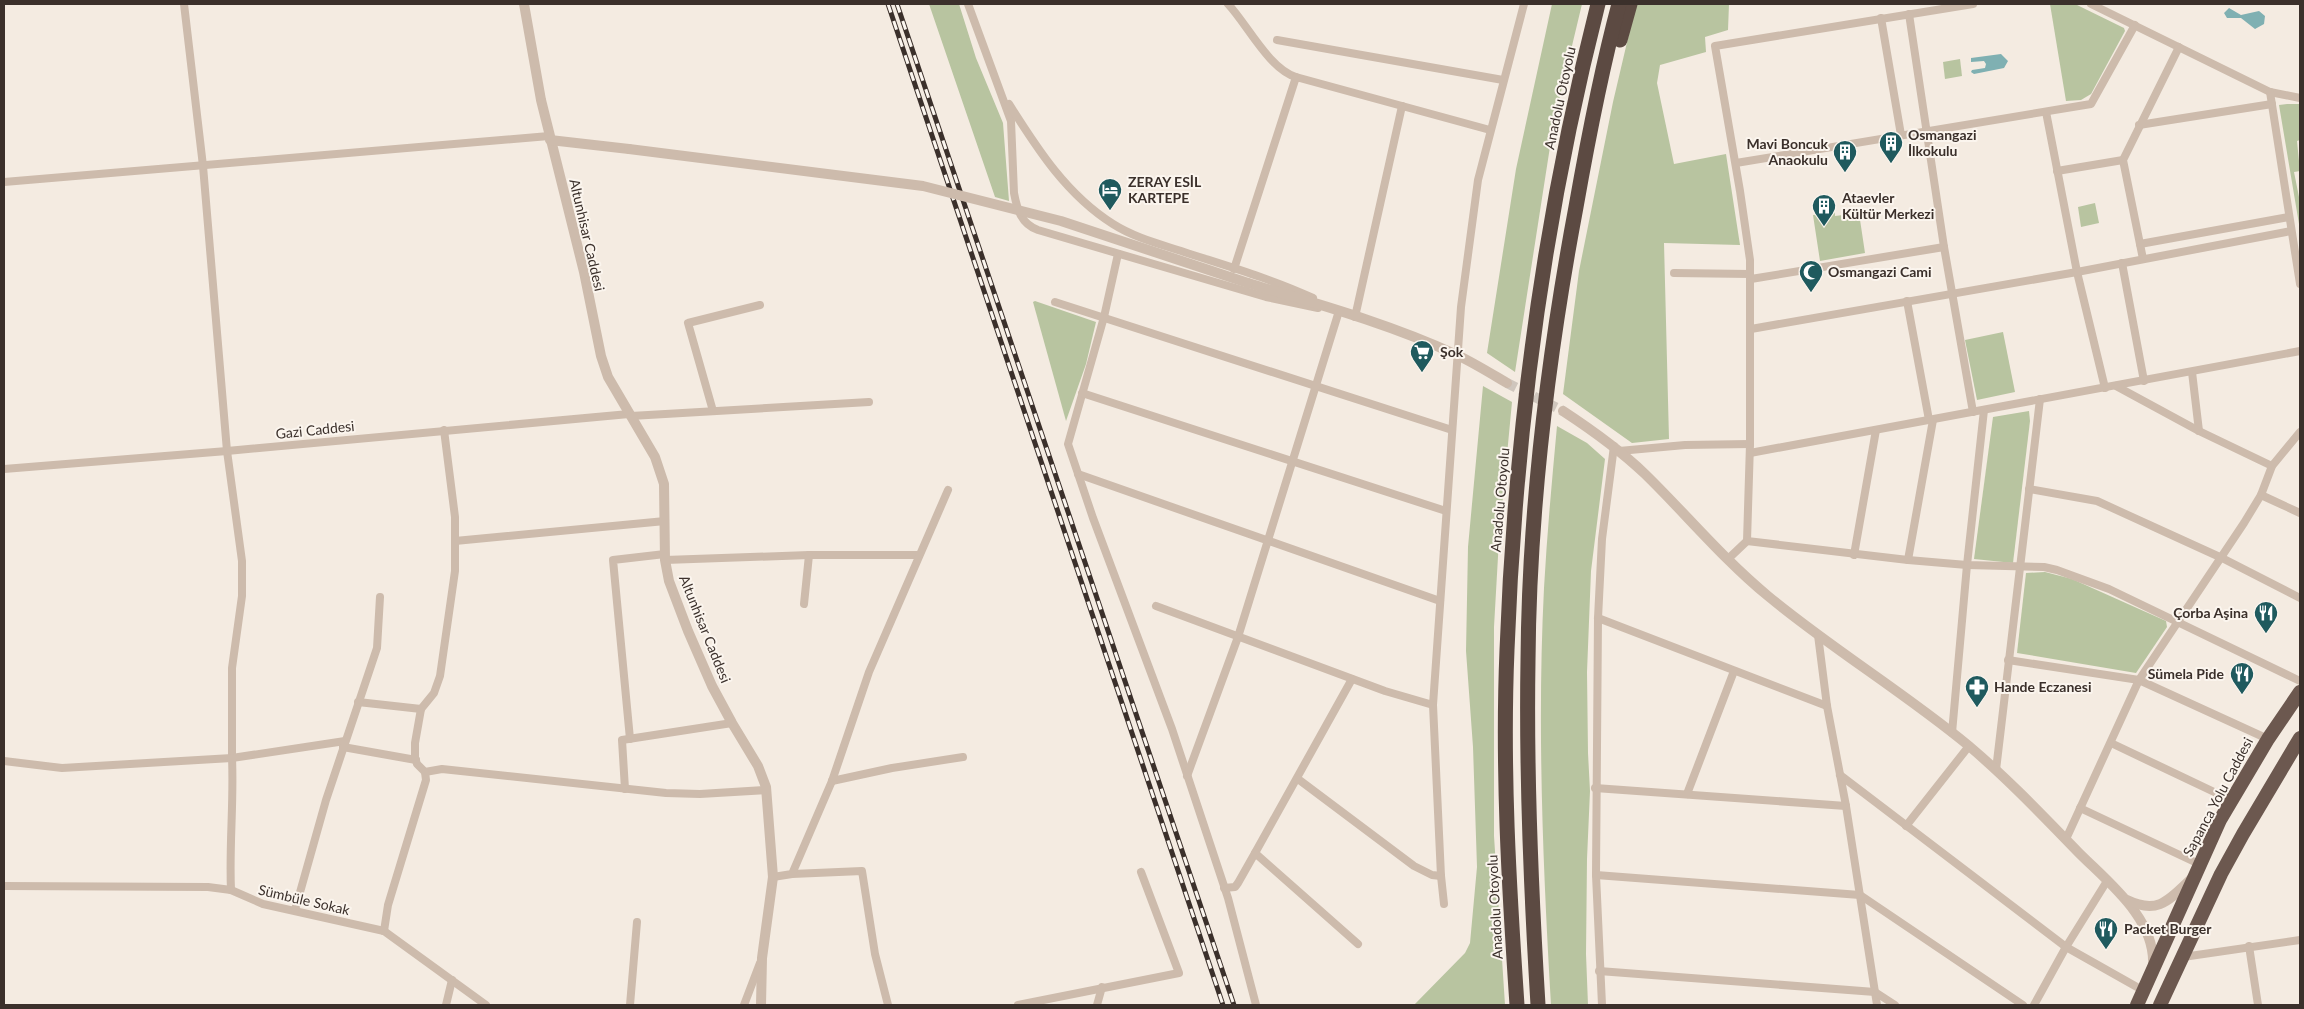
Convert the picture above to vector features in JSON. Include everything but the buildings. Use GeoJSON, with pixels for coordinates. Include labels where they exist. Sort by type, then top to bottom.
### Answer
{"type":"FeatureCollection","features":[{"type":"Feature","properties":{"kind":"highway","name":"Anadolu Otoyolu"},"geometry":{"type":"LineString","coordinates":[[1517,1005],[1506,783],[1506,652],[1515,502],[1530,354],[1539,288],[1565,147],[1598,4]]}},
{"type":"Feature","properties":{"kind":"highway"},"geometry":{"type":"LineString","coordinates":[[1538,1005],[1528,818],[1528,659],[1536,506],[1555,324],[1583,169],[1619,4]]}},
{"type":"Feature","properties":{"kind":"highway"},"geometry":{"type":"LineString","coordinates":[[1583,169],[1630,4]]}},
{"type":"Feature","properties":{"kind":"highway","name":"Sapanca Yolu Caddesi"},"geometry":{"type":"LineString","coordinates":[[2137,1005],[2196,870],[2232,800],[2264,744],[2300,691]]}},
{"type":"Feature","properties":{"kind":"highway"},"geometry":{"type":"LineString","coordinates":[[2160,1005],[2221,874],[2242,834],[2300,738]]}},
{"type":"Feature","properties":{"kind":"street"},"geometry":{"type":"LineString","coordinates":[[184,4],[203,166],[227,451],[242,561],[242,596],[232,668],[231,890]]}},
{"type":"Feature","properties":{"kind":"street","name":"Altunhisar Caddesi"},"geometry":{"type":"LineString","coordinates":[[524,4],[549,138],[584,272],[601,356],[608,377],[660,470],[664,484],[665,557],[669,582],[688,631],[732,723],[758,766],[766,790],[773,877],[762,958],[761,1005]]}},
{"type":"Feature","properties":{"kind":"street"},"geometry":{"type":"LineString","coordinates":[[968,4],[1003,94],[1013,132],[1014,193],[1016,205],[1026,224],[1038,230],[1266,297],[1294,304],[1339,311]]}},
{"type":"Feature","properties":{"kind":"street"},"geometry":{"type":"LineString","coordinates":[[1228,4],[1274,62],[1286,73],[1490,130]]}},
{"type":"Feature","properties":{"kind":"street"},"geometry":{"type":"LineString","coordinates":[[1444,904],[1433,705],[1461,307],[1478,180],[1524,4]]}},
{"type":"Feature","properties":{"kind":"street"},"geometry":{"type":"LineString","coordinates":[[1728,559],[1747,541],[1750,453],[1751,277],[1736,163],[1715,46],[1973,4]]}},
{"type":"Feature","properties":{"kind":"street"},"geometry":{"type":"LineString","coordinates":[[2091,4],[2270,92],[2300,98]]}},
{"type":"Feature","properties":{"kind":"street"},"geometry":{"type":"LineString","coordinates":[[1909,14],[1928,130],[1944,247],[1973,412]]}},
{"type":"Feature","properties":{"kind":"street"},"geometry":{"type":"LineString","coordinates":[[1881,18],[1901,134]]}},
{"type":"Feature","properties":{"kind":"street"},"geometry":{"type":"LineString","coordinates":[[1736,163],[1901,134],[2091,104],[2135,26]]}},
{"type":"Feature","properties":{"kind":"street"},"geometry":{"type":"LineString","coordinates":[[1277,40],[1503,80]]}},
{"type":"Feature","properties":{"kind":"street"},"geometry":{"type":"LineString","coordinates":[[2143,259],[2124,160],[2138,126],[2179,47]]}},
{"type":"Feature","properties":{"kind":"street"},"geometry":{"type":"LineString","coordinates":[[1234,269],[1296,77]]}},
{"type":"Feature","properties":{"kind":"street"},"geometry":{"type":"LineString","coordinates":[[2270,92],[2300,284]]}},
{"type":"Feature","properties":{"kind":"street"},"geometry":{"type":"LineString","coordinates":[[1003,94],[1060,179],[1104,218],[1134,235],[1279,284],[1339,311]]}},
{"type":"Feature","properties":{"kind":"street"},"geometry":{"type":"LineString","coordinates":[[2138,126],[2272,104]]}},
{"type":"Feature","properties":{"kind":"street"},"geometry":{"type":"LineString","coordinates":[[1355,316],[1402,106]]}},
{"type":"Feature","properties":{"kind":"street"},"geometry":{"type":"LineString","coordinates":[[2046,112],[2077,272],[2105,388]]}},
{"type":"Feature","properties":{"kind":"street"},"geometry":{"type":"LineString","coordinates":[[4,182],[549,138],[923,186],[1061,220],[1248,283],[1355,316],[1457,355],[1507,382]]}},
{"type":"Feature","properties":{"kind":"street"},"geometry":{"type":"LineString","coordinates":[[2057,171],[2124,160]]}},
{"type":"Feature","properties":{"kind":"street"},"geometry":{"type":"LineString","coordinates":[[2140,244],[2289,217]]}},
{"type":"Feature","properties":{"kind":"street"},"geometry":{"type":"LineString","coordinates":[[1751,329],[2077,272],[2291,230]]}},
{"type":"Feature","properties":{"kind":"street"},"geometry":{"type":"LineString","coordinates":[[1674,272],[1751,277],[1944,247]]}},
{"type":"Feature","properties":{"kind":"street"},"geometry":{"type":"LineString","coordinates":[[1118,254],[1104,317],[1068,444],[1188,776],[1224,888],[1256,1005]]}},
{"type":"Feature","properties":{"kind":"street"},"geometry":{"type":"LineString","coordinates":[[2122,263],[2144,382]]}},
{"type":"Feature","properties":{"kind":"street"},"geometry":{"type":"LineString","coordinates":[[1907,301],[1931,420],[1908,560]]}},
{"type":"Feature","properties":{"kind":"street"},"geometry":{"type":"LineString","coordinates":[[1055,302],[1452,430]]}},
{"type":"Feature","properties":{"kind":"street"},"geometry":{"type":"LineString","coordinates":[[713,411],[688,323],[760,305]]}},
{"type":"Feature","properties":{"kind":"street"},"geometry":{"type":"LineString","coordinates":[[1188,776],[1238,637],[1339,311]]}},
{"type":"Feature","properties":{"kind":"street"},"geometry":{"type":"LineString","coordinates":[[1750,453],[2040,399],[2144,382],[2300,351]]}},
{"type":"Feature","properties":{"kind":"street"},"geometry":{"type":"LineString","coordinates":[[2192,372],[2199,431]]}},
{"type":"Feature","properties":{"kind":"street"},"geometry":{"type":"LineString","coordinates":[[2116,386],[2199,431],[2272,466]]}},
{"type":"Feature","properties":{"kind":"street"},"geometry":{"type":"LineString","coordinates":[[1082,394],[1446,511]]}},
{"type":"Feature","properties":{"kind":"street"},"geometry":{"type":"LineString","coordinates":[[1996,770],[2040,399]]}},
{"type":"Feature","properties":{"kind":"street","name":"Gazi Caddesi"},"geometry":{"type":"LineString","coordinates":[[4,469],[630,415],[869,402]]}},
{"type":"Feature","properties":{"kind":"street"},"geometry":{"type":"LineString","coordinates":[[1952,733],[1966,565],[1984,410]]}},
{"type":"Feature","properties":{"kind":"street"},"geometry":{"type":"LineString","coordinates":[[1563,411],[1616,449],[1643,472],[1766,595],[1952,733],[1996,770],[2124,898],[2149,934],[2154,956],[2152,972]]}},
{"type":"Feature","properties":{"kind":"street"},"geometry":{"type":"LineString","coordinates":[[384,931],[388,905],[426,780],[425,772],[416,760],[414,750],[421,708],[434,693],[442,667],[455,571],[455,517],[444,430]]}},
{"type":"Feature","properties":{"kind":"street"},"geometry":{"type":"LineString","coordinates":[[1854,554],[1876,430]]}},
{"type":"Feature","properties":{"kind":"street"},"geometry":{"type":"LineString","coordinates":[[2066,839],[2139,680],[2222,558],[2261,495],[2272,466],[2300,432]]}},
{"type":"Feature","properties":{"kind":"street"},"geometry":{"type":"LineString","coordinates":[[1616,449],[1750,444]]}},
{"type":"Feature","properties":{"kind":"street"},"geometry":{"type":"LineString","coordinates":[[1602,1005],[1596,875],[1598,618],[1602,539],[1616,449]]}},
{"type":"Feature","properties":{"kind":"street"},"geometry":{"type":"LineString","coordinates":[[1078,474],[1440,601]]}},
{"type":"Feature","properties":{"kind":"street"},"geometry":{"type":"LineString","coordinates":[[2029,489],[2097,501],[2222,558],[2300,598]]}},
{"type":"Feature","properties":{"kind":"street"},"geometry":{"type":"LineString","coordinates":[[792,874],[832,781],[869,672],[948,490]]}},
{"type":"Feature","properties":{"kind":"street"},"geometry":{"type":"LineString","coordinates":[[2261,495],[2300,513]]}},
{"type":"Feature","properties":{"kind":"street"},"geometry":{"type":"LineString","coordinates":[[456,541],[665,521]]}},
{"type":"Feature","properties":{"kind":"street"},"geometry":{"type":"LineString","coordinates":[[1747,541],[1908,560],[1966,565],[2044,567],[2072,574],[2109,589],[2300,681]]}},
{"type":"Feature","properties":{"kind":"street"},"geometry":{"type":"LineString","coordinates":[[804,604],[808,555]]}},
{"type":"Feature","properties":{"kind":"street"},"geometry":{"type":"LineString","coordinates":[[630,739],[613,560],[665,557],[920,555]]}},
{"type":"Feature","properties":{"kind":"street"},"geometry":{"type":"LineString","coordinates":[[295,910],[326,800],[377,648],[380,597]]}},
{"type":"Feature","properties":{"kind":"street"},"geometry":{"type":"LineString","coordinates":[[1156,606],[1385,691],[1433,705]]}},
{"type":"Feature","properties":{"kind":"street"},"geometry":{"type":"LineString","coordinates":[[1598,618],[1827,706]]}},
{"type":"Feature","properties":{"kind":"street"},"geometry":{"type":"LineString","coordinates":[[1818,635],[1827,706],[1846,806],[1877,1005]]}},
{"type":"Feature","properties":{"kind":"street"},"geometry":{"type":"LineString","coordinates":[[2008,660],[2139,680],[2264,744]]}},
{"type":"Feature","properties":{"kind":"street"},"geometry":{"type":"LineString","coordinates":[[1687,794],[1734,670]]}},
{"type":"Feature","properties":{"kind":"street"},"geometry":{"type":"LineString","coordinates":[[1224,888],[1235,888],[1298,779],[1352,679]]}},
{"type":"Feature","properties":{"kind":"street"},"geometry":{"type":"LineString","coordinates":[[358,702],[421,708]]}},
{"type":"Feature","properties":{"kind":"street"},"geometry":{"type":"LineString","coordinates":[[625,789],[622,740],[732,723]]}},
{"type":"Feature","properties":{"kind":"street"},"geometry":{"type":"LineString","coordinates":[[2111,743],[2232,800]]}},
{"type":"Feature","properties":{"kind":"street"},"geometry":{"type":"LineString","coordinates":[[4,761],[62,768],[232,758],[344,744],[416,760]]}},
{"type":"Feature","properties":{"kind":"street"},"geometry":{"type":"LineString","coordinates":[[1906,826],[1969,746]]}},
{"type":"Feature","properties":{"kind":"street"},"geometry":{"type":"LineString","coordinates":[[832,781],[892,768],[963,757]]}},
{"type":"Feature","properties":{"kind":"street"},"geometry":{"type":"LineString","coordinates":[[425,772],[442,769],[558,780],[625,789],[700,794],[766,790]]}},
{"type":"Feature","properties":{"kind":"street"},"geometry":{"type":"LineString","coordinates":[[1840,776],[2066,947],[2144,991]]}},
{"type":"Feature","properties":{"kind":"street"},"geometry":{"type":"LineString","coordinates":[[1298,779],[1414,866],[1432,875],[1441,876]]}},
{"type":"Feature","properties":{"kind":"street"},"geometry":{"type":"LineString","coordinates":[[1596,788],[1846,806]]}},
{"type":"Feature","properties":{"kind":"street"},"geometry":{"type":"LineString","coordinates":[[2080,808],[2196,870],[2169,900],[2159,905],[2149,907],[2138,905],[2124,898]]}},
{"type":"Feature","properties":{"kind":"street"},"geometry":{"type":"LineString","coordinates":[[1255,853],[1358,944]]}},
{"type":"Feature","properties":{"kind":"street"},"geometry":{"type":"LineString","coordinates":[[773,877],[792,874],[862,870],[875,954],[888,1005]]}},
{"type":"Feature","properties":{"kind":"street"},"geometry":{"type":"LineString","coordinates":[[1018,1005],[1179,973],[1140,872]]}},
{"type":"Feature","properties":{"kind":"street"},"geometry":{"type":"LineString","coordinates":[[1596,875],[1860,895],[2023,1005]]}},
{"type":"Feature","properties":{"kind":"street"},"geometry":{"type":"LineString","coordinates":[[2034,1005],[2066,947],[2107,882]]}},
{"type":"Feature","properties":{"kind":"street","name":"Sümbüle Sokak"},"geometry":{"type":"LineString","coordinates":[[4,886],[208,887],[231,890],[251,901],[384,931],[486,1005]]}},
{"type":"Feature","properties":{"kind":"street"},"geometry":{"type":"LineString","coordinates":[[630,1005],[637,922]]}},
{"type":"Feature","properties":{"kind":"street"},"geometry":{"type":"LineString","coordinates":[[2183,957],[2300,940]]}},
{"type":"Feature","properties":{"kind":"street"},"geometry":{"type":"LineString","coordinates":[[2249,946],[2257,1004]]}},
{"type":"Feature","properties":{"kind":"street"},"geometry":{"type":"LineString","coordinates":[[744,1005],[762,958]]}},
{"type":"Feature","properties":{"kind":"street"},"geometry":{"type":"LineString","coordinates":[[1599,971],[1875,992],[1896,1005]]}},
{"type":"Feature","properties":{"kind":"street"},"geometry":{"type":"LineString","coordinates":[[446,1005],[452,980]]}},
{"type":"Feature","properties":{"kind":"street"},"geometry":{"type":"LineString","coordinates":[[1097,1005],[1102,987]]}},
{"type":"Feature","properties":{"kind":"green space"},"geometry":{"type":"Polygon","coordinates":[[[929,4],[959,4],[976,58],[1003,123],[1009,201],[995,197],[929,4]]]}},
{"type":"Feature","properties":{"kind":"green space"},"geometry":{"type":"Polygon","coordinates":[[[1552,4],[1582,4],[1554,121],[1515,372],[1487,353],[1516,169],[1552,4]]]}},
{"type":"Feature","properties":{"kind":"green space"},"geometry":{"type":"Polygon","coordinates":[[[1636,4],[1729,4],[1728,30],[1705,37],[1706,52],[1660,65],[1657,83],[1674,164],[1726,154],[1740,245],[1664,243],[1669,439],[1632,443],[1563,394],[1579,271],[1613,102],[1636,4]]]}},
{"type":"Feature","properties":{"kind":"green space"},"geometry":{"type":"Polygon","coordinates":[[[2050,4],[2075,4],[2124,28],[2125,31],[2091,94],[2081,100],[2066,101],[2050,4]]]}},
{"type":"Feature","properties":{"kind":"green space"},"geometry":{"type":"Polygon","coordinates":[[[1960,59],[1962,76],[1945,79],[1943,62],[1960,59]]]}},
{"type":"Feature","properties":{"kind":"green space"},"geometry":{"type":"Polygon","coordinates":[[[2300,104],[2300,140],[2297,141],[2300,171],[2294,172],[2300,202],[2300,230],[2279,105],[2300,104]]]}},
{"type":"Feature","properties":{"kind":"green space"},"geometry":{"type":"Polygon","coordinates":[[[2095,203],[2099,223],[2081,227],[2078,207],[2095,203]]]}},
{"type":"Feature","properties":{"kind":"green space"},"geometry":{"type":"Polygon","coordinates":[[[1835,212],[1835,216],[1859,213],[1865,253],[1820,261],[1813,215],[1835,212]]]}},
{"type":"Feature","properties":{"kind":"green space"},"geometry":{"type":"Polygon","coordinates":[[[1035,301],[1096,322],[1086,364],[1066,421],[1033,302],[1035,301]]]}},
{"type":"Feature","properties":{"kind":"green space"},"geometry":{"type":"Polygon","coordinates":[[[2003,332],[2015,392],[1977,400],[1965,340],[2003,332]]]}},
{"type":"Feature","properties":{"kind":"green space"},"geometry":{"type":"Polygon","coordinates":[[[1483,386],[1512,402],[1499,539],[1494,627],[1494,836],[1505,1005],[1414,1005],[1465,953],[1470,943],[1477,867],[1473,747],[1466,651],[1468,547],[1483,386]]]}},
{"type":"Feature","properties":{"kind":"green space"},"geometry":{"type":"Polygon","coordinates":[[[2029,411],[2030,421],[2013,563],[1974,559],[1993,417],[2029,411]]]}},
{"type":"Feature","properties":{"kind":"green space"},"geometry":{"type":"Polygon","coordinates":[[[1557,426],[1587,443],[1605,459],[1591,571],[1587,672],[1590,791],[1586,954],[1588,1005],[1551,1005],[1548,953],[1543,849],[1541,692],[1545,568],[1557,426]]]}},
{"type":"Feature","properties":{"kind":"green space"},"geometry":{"type":"Polygon","coordinates":[[[2045,572],[2072,579],[2166,621],[2167,627],[2136,673],[2017,653],[2026,573],[2045,572]]]}},
{"type":"Feature","properties":{"kind":"water"},"geometry":{"type":"Polygon","coordinates":[[[2229,8],[2241,15],[2259,11],[2265,16],[2264,24],[2255,29],[2241,18],[2227,18],[2224,13],[2229,8]]]}},
{"type":"Feature","properties":{"kind":"water"},"geometry":{"type":"Polygon","coordinates":[[[2001,54],[2008,61],[2004,68],[1974,74],[1971,72],[1972,70],[1985,68],[1986,64],[1984,61],[1971,62],[1971,58],[2001,54]]]}},
{"type":"Feature","properties":{"kind":"tunnel"},"geometry":{"type":"LineString","coordinates":[[1507,383],[1563,411]]}},
{"type":"Feature","properties":{"kind":"railway"},"geometry":{"type":"LineString","coordinates":[[888,4],[1223,1005]]}},
{"type":"Feature","properties":{"kind":"railway"},"geometry":{"type":"LineString","coordinates":[[897,4],[1234,1005]]}},
{"type":"Feature","properties":{"kind":"place","name":"Osmangazi İlkokulu"},"geometry":{"type":"Point","coordinates":[1891,164]}},
{"type":"Feature","properties":{"kind":"place","name":"Mavi Boncuk Anaokulu"},"geometry":{"type":"Point","coordinates":[1845,173]}},
{"type":"Feature","properties":{"kind":"place","name":"ZERAY ESİL KARTEPE"},"geometry":{"type":"Point","coordinates":[1110,211]}},
{"type":"Feature","properties":{"kind":"place","name":"Ataevler Kültür Merkezi"},"geometry":{"type":"Point","coordinates":[1824,227]}},
{"type":"Feature","properties":{"kind":"place","name":"Osmangazi Cami"},"geometry":{"type":"Point","coordinates":[1811,293]}},
{"type":"Feature","properties":{"kind":"place","name":"Şok"},"geometry":{"type":"Point","coordinates":[1422,373]}},
{"type":"Feature","properties":{"kind":"place","name":"Çorba Aşina"},"geometry":{"type":"Point","coordinates":[2266,634]}},
{"type":"Feature","properties":{"kind":"place","name":"Sümela Pide"},"geometry":{"type":"Point","coordinates":[2242,695]}},
{"type":"Feature","properties":{"kind":"place","name":"Hande Eczanesi"},"geometry":{"type":"Point","coordinates":[1977,708]}},
{"type":"Feature","properties":{"kind":"place","name":"Packet Burger"},"geometry":{"type":"Point","coordinates":[2106,950]}}]}
